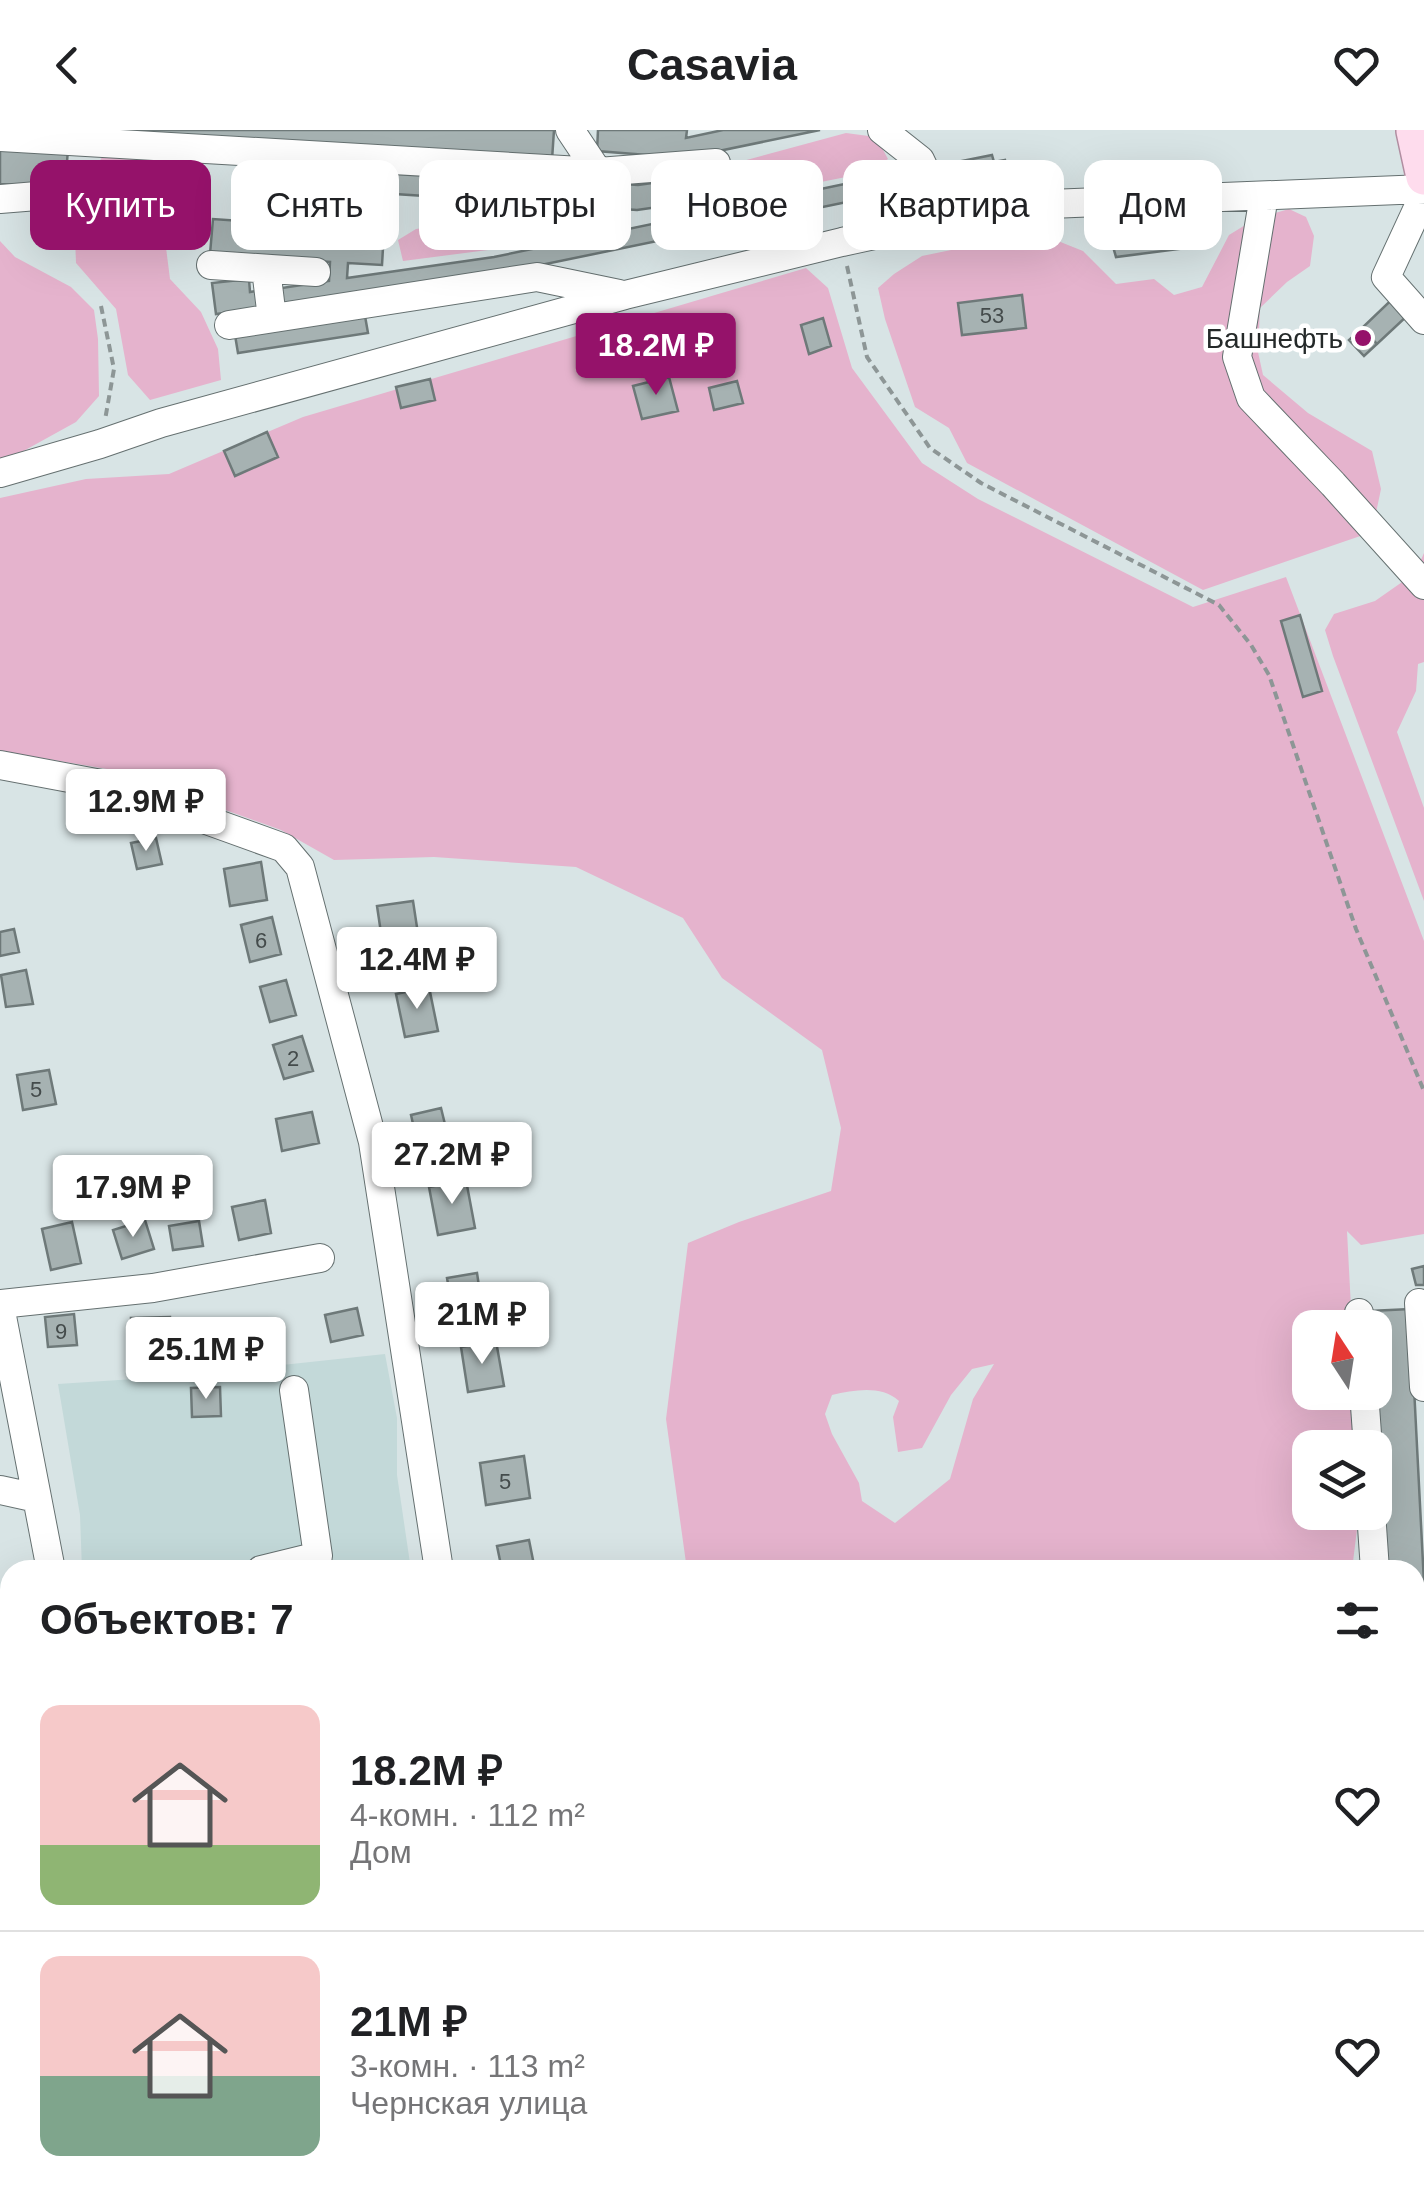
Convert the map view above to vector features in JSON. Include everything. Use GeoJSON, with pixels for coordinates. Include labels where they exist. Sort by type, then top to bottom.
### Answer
{"type":"FeatureCollection","features":[{"type":"Feature","properties":{"kind":"main road"},"geometry":{"type":"LineString","coordinates":[[1396,130],[1424,132]]}},
{"type":"Feature","properties":{"kind":"main road"},"geometry":{"type":"LineString","coordinates":[[1414,130],[1424,177]]}},
{"type":"Feature","properties":{"kind":"street"},"geometry":{"type":"LineString","coordinates":[[570,130],[590,160]]}},
{"type":"Feature","properties":{"kind":"street"},"geometry":{"type":"LineString","coordinates":[[882,130],[920,160]]}},
{"type":"Feature","properties":{"kind":"street"},"geometry":{"type":"LineString","coordinates":[[0,137],[419,162]]}},
{"type":"Feature","properties":{"kind":"street"},"geometry":{"type":"LineString","coordinates":[[1064,203],[1424,192],[1386,278],[1424,320]]}},
{"type":"Feature","properties":{"kind":"street"},"geometry":{"type":"LineString","coordinates":[[1264,196],[1237,358],[1251,398],[1424,585]]}},
{"type":"Feature","properties":{"kind":"street"},"geometry":{"type":"LineString","coordinates":[[0,199],[30,197]]}},
{"type":"Feature","properties":{"kind":"street"},"geometry":{"type":"LineString","coordinates":[[0,473],[161,423],[625,295],[842,242]]}},
{"type":"Feature","properties":{"kind":"street"},"geometry":{"type":"LineString","coordinates":[[211,266],[316,272]]}},
{"type":"Feature","properties":{"kind":"street"},"geometry":{"type":"LineString","coordinates":[[266,269],[272,318]]}},
{"type":"Feature","properties":{"kind":"street"},"geometry":{"type":"LineString","coordinates":[[229,324],[536,277],[625,295]]}},
{"type":"Feature","properties":{"kind":"street"},"geometry":{"type":"LineString","coordinates":[[0,765],[112,786],[284,848],[300,866],[373,1142],[436,1560]]}},
{"type":"Feature","properties":{"kind":"street"},"geometry":{"type":"LineString","coordinates":[[49,1560],[0,1305],[153,1288],[320,1258]]}},
{"type":"Feature","properties":{"kind":"street"},"geometry":{"type":"LineString","coordinates":[[1419,1303],[1424,1384]]}},
{"type":"Feature","properties":{"kind":"street"},"geometry":{"type":"LineString","coordinates":[[294,1390],[318,1556],[301,1560]]}},
{"type":"Feature","properties":{"kind":"street"},"geometry":{"type":"LineString","coordinates":[[0,1490],[37,1498]]}},
{"type":"Feature","properties":{"kind":"street"},"geometry":{"type":"LineString","coordinates":[[1373,1530],[1374,1560]]}},
{"type":"Feature","properties":{"kind":"path"},"geometry":{"type":"LineString","coordinates":[[842,242],[866,357],[930,448],[981,483],[1219,605],[1251,644],[1269,674],[1356,929],[1424,1092]]}},
{"type":"Feature","properties":{"kind":"path"},"geometry":{"type":"LineString","coordinates":[[100,444],[114,368],[101,306]]}},
{"type":"Feature","properties":{"kind":"shaded area"},"geometry":{"type":"Polygon","coordinates":[[[846,133],[876,137],[888,159],[843,160],[843,178],[823,182],[823,160],[746,160],[846,133]]]}},
{"type":"Feature","properties":{"kind":"shaded area"},"geometry":{"type":"Polygon","coordinates":[[[165,149],[176,160],[100,160],[165,149]]]}},
{"type":"Feature","properties":{"kind":"shaded area"},"geometry":{"type":"Polygon","coordinates":[[[1289,209],[1306,217],[1314,236],[1310,266],[1260,308],[1258,352],[1263,375],[1308,413],[1372,451],[1381,489],[1372,532],[1203,590],[967,463],[949,428],[915,407],[878,288],[922,256],[951,250],[1064,250],[1064,243],[1083,251],[1116,284],[1154,279],[1174,295],[1202,287],[1229,235],[1255,219],[1289,209]]]}},
{"type":"Feature","properties":{"kind":"shaded area"},"geometry":{"type":"Polygon","coordinates":[[[419,229],[419,250],[488,250],[403,261],[399,239],[419,229]]]}},
{"type":"Feature","properties":{"kind":"shaded area"},"geometry":{"type":"Polygon","coordinates":[[[0,241],[15,257],[71,287],[94,310],[99,396],[76,422],[0,464],[0,241]]]}},
{"type":"Feature","properties":{"kind":"shaded area"},"geometry":{"type":"Polygon","coordinates":[[[76,250],[166,250],[170,279],[201,312],[218,349],[221,380],[150,400],[128,375],[116,309],[76,263],[76,250]]]}},
{"type":"Feature","properties":{"kind":"shaded area"},"geometry":{"type":"Polygon","coordinates":[[[806,268],[828,288],[852,368],[922,463],[978,499],[1193,607],[1286,577],[1424,941],[1424,1234],[1361,1245],[1347,1231],[1351,1310],[1292,1310],[1292,1410],[1357,1410],[1357,1430],[1292,1430],[1292,1530],[1357,1530],[1353,1560],[686,1560],[666,1419],[688,1243],[831,1191],[841,1128],[822,1050],[722,978],[683,918],[576,867],[434,857],[334,860],[281,830],[113,770],[0,751],[0,498],[86,479],[169,474],[303,417],[806,268]],[[994,1364],[972,1369],[951,1395],[922,1448],[898,1452],[893,1417],[899,1401],[892,1396],[859,1390],[832,1395],[825,1414],[859,1483],[862,1501],[895,1523],[950,1479],[973,1399],[994,1364]]]}},
{"type":"Feature","properties":{"kind":"shaded area"},"geometry":{"type":"Polygon","coordinates":[[[1424,553],[1424,662],[1418,664],[1416,691],[1397,732],[1424,808],[1424,901],[1325,630],[1334,614],[1375,601],[1415,573],[1424,553]]]}},
{"type":"Feature","properties":{"kind":"shaded area"},"geometry":{"type":"Polygon","coordinates":[[[385,1354],[397,1418],[397,1475],[410,1560],[82,1560],[80,1515],[58,1384],[180,1376],[385,1354]]]}},
{"type":"Feature","properties":{"kind":"building"},"geometry":{"type":"Polygon","coordinates":[[[95,130],[554,130],[552,160],[95,130]]]}},
{"type":"Feature","properties":{"kind":"building"},"geometry":{"type":"Polygon","coordinates":[[[598,130],[687,130],[686,138],[723,130],[820,130],[685,158],[597,151],[598,130]]]}},
{"type":"Feature","properties":{"kind":"building"},"geometry":{"type":"Polygon","coordinates":[[[0,144],[68,149],[67,160],[30,160],[30,186],[0,184],[0,144]]]}},
{"type":"Feature","properties":{"kind":"building"},"geometry":{"type":"Polygon","coordinates":[[[992,155],[993,160],[967,160],[992,155]]]}},
{"type":"Feature","properties":{"kind":"building"},"geometry":{"type":"Polygon","coordinates":[[[399,169],[419,171],[419,196],[399,194],[399,169]]]}},
{"type":"Feature","properties":{"kind":"building"},"geometry":{"type":"Polygon","coordinates":[[[651,183],[651,208],[631,210],[631,185],[651,183]]]}},
{"type":"Feature","properties":{"kind":"building"},"geometry":{"type":"Polygon","coordinates":[[[843,184],[843,203],[823,207],[823,188],[843,184]]]}},
{"type":"Feature","properties":{"kind":"building"},"geometry":{"type":"Polygon","coordinates":[[[213,219],[231,220],[231,250],[383,250],[382,265],[348,263],[347,278],[528,250],[614,250],[497,274],[277,306],[275,289],[329,281],[330,262],[210,254],[213,219]]]}},
{"type":"Feature","properties":{"kind":"building"},"geometry":{"type":"Polygon","coordinates":[[[651,224],[651,242],[631,246],[631,228],[651,224]]]}},
{"type":"Feature","properties":{"kind":"building"},"geometry":{"type":"Polygon","coordinates":[[[1114,250],[1171,250],[1116,257],[1114,250]]]}},
{"type":"Feature","properties":{"kind":"building"},"geometry":{"type":"Polygon","coordinates":[[[249,279],[250,292],[263,290],[265,308],[216,314],[212,283],[249,279]]]}},
{"type":"Feature","properties":{"kind":"building"},"geometry":{"type":"Polygon","coordinates":[[[1407,285],[1423,301],[1377,344],[1362,328],[1407,285]]]}},
{"type":"Feature","properties":{"kind":"building"},"geometry":{"type":"Polygon","coordinates":[[[1022,295],[1026,328],[962,335],[958,303],[1022,295]]]}},
{"type":"Feature","properties":{"kind":"building"},"geometry":{"type":"Polygon","coordinates":[[[365,316],[368,333],[238,353],[235,335],[365,316]]]}},
{"type":"Feature","properties":{"kind":"building"},"geometry":{"type":"Polygon","coordinates":[[[725,318],[733,351],[696,360],[688,327],[725,318]]]}},
{"type":"Feature","properties":{"kind":"building"},"geometry":{"type":"Polygon","coordinates":[[[823,318],[831,346],[809,354],[801,325],[823,318]]]}},
{"type":"Feature","properties":{"kind":"building"},"geometry":{"type":"Polygon","coordinates":[[[1362,328],[1377,344],[1364,356],[1349,340],[1362,328]]]}},
{"type":"Feature","properties":{"kind":"building"},"geometry":{"type":"Polygon","coordinates":[[[669,377],[678,411],[642,419],[633,386],[669,377]]]}},
{"type":"Feature","properties":{"kind":"building"},"geometry":{"type":"Polygon","coordinates":[[[430,379],[435,400],[401,408],[396,387],[430,379]]]}},
{"type":"Feature","properties":{"kind":"building"},"geometry":{"type":"Polygon","coordinates":[[[737,381],[743,403],[714,410],[709,388],[737,381]]]}},
{"type":"Feature","properties":{"kind":"building"},"geometry":{"type":"Polygon","coordinates":[[[267,432],[278,457],[235,476],[224,451],[267,432]]]}},
{"type":"Feature","properties":{"kind":"building"},"geometry":{"type":"Polygon","coordinates":[[[1300,615],[1322,691],[1303,697],[1281,621],[1300,615]]]}},
{"type":"Feature","properties":{"kind":"building"},"geometry":{"type":"Polygon","coordinates":[[[156,838],[162,864],[137,869],[131,843],[156,838]]]}},
{"type":"Feature","properties":{"kind":"building"},"geometry":{"type":"Polygon","coordinates":[[[261,862],[267,900],[230,906],[224,869],[261,862]]]}},
{"type":"Feature","properties":{"kind":"building"},"geometry":{"type":"Polygon","coordinates":[[[413,901],[420,947],[384,953],[377,906],[413,901]]]}},
{"type":"Feature","properties":{"kind":"building"},"geometry":{"type":"Polygon","coordinates":[[[272,917],[281,954],[250,962],[241,925],[272,917]]]}},
{"type":"Feature","properties":{"kind":"building"},"geometry":{"type":"Polygon","coordinates":[[[14,929],[19,952],[0,956],[0,932],[14,929]]]}},
{"type":"Feature","properties":{"kind":"building"},"geometry":{"type":"Polygon","coordinates":[[[26,970],[33,1004],[6,1007],[1,975],[26,970]]]}},
{"type":"Feature","properties":{"kind":"building"},"geometry":{"type":"Polygon","coordinates":[[[286,980],[296,1015],[270,1022],[260,987],[286,980]]]}},
{"type":"Feature","properties":{"kind":"building"},"geometry":{"type":"Polygon","coordinates":[[[429,987],[438,1031],[405,1037],[396,994],[429,987]]]}},
{"type":"Feature","properties":{"kind":"building"},"geometry":{"type":"Polygon","coordinates":[[[302,1036],[313,1071],[284,1079],[273,1045],[302,1036]]]}},
{"type":"Feature","properties":{"kind":"building"},"geometry":{"type":"Polygon","coordinates":[[[49,1070],[56,1104],[23,1110],[17,1075],[49,1070]]]}},
{"type":"Feature","properties":{"kind":"building"},"geometry":{"type":"Polygon","coordinates":[[[441,1108],[453,1157],[422,1164],[411,1115],[441,1108]]]}},
{"type":"Feature","properties":{"kind":"building"},"geometry":{"type":"Polygon","coordinates":[[[312,1112],[319,1143],[282,1151],[276,1119],[312,1112]]]}},
{"type":"Feature","properties":{"kind":"building"},"geometry":{"type":"Polygon","coordinates":[[[466,1180],[475,1228],[438,1235],[429,1187],[466,1180]]]}},
{"type":"Feature","properties":{"kind":"building"},"geometry":{"type":"Polygon","coordinates":[[[265,1200],[271,1233],[239,1240],[232,1207],[265,1200]]]}},
{"type":"Feature","properties":{"kind":"building"},"geometry":{"type":"Polygon","coordinates":[[[145,1220],[154,1249],[122,1259],[113,1230],[145,1220]]]}},
{"type":"Feature","properties":{"kind":"building"},"geometry":{"type":"Polygon","coordinates":[[[199,1221],[203,1246],[173,1250],[169,1226],[199,1221]]]}},
{"type":"Feature","properties":{"kind":"building"},"geometry":{"type":"Polygon","coordinates":[[[72,1222],[81,1263],[51,1270],[42,1229],[72,1222]]]}},
{"type":"Feature","properties":{"kind":"building"},"geometry":{"type":"Polygon","coordinates":[[[1424,1266],[1424,1285],[1416,1285],[1412,1269],[1424,1266]]]}},
{"type":"Feature","properties":{"kind":"building"},"geometry":{"type":"Polygon","coordinates":[[[477,1273],[483,1313],[454,1318],[447,1278],[477,1273]]]}},
{"type":"Feature","properties":{"kind":"building"},"geometry":{"type":"Polygon","coordinates":[[[357,1308],[363,1335],[331,1342],[325,1315],[357,1308]]]}},
{"type":"Feature","properties":{"kind":"building"},"geometry":{"type":"Polygon","coordinates":[[[1410,1309],[1423,1560],[1382,1560],[1381,1530],[1392,1530],[1392,1430],[1376,1430],[1375,1410],[1392,1410],[1390,1310],[1410,1309]]]}},
{"type":"Feature","properties":{"kind":"building"},"geometry":{"type":"Polygon","coordinates":[[[74,1314],[77,1345],[48,1347],[45,1317],[74,1314]]]}},
{"type":"Feature","properties":{"kind":"building"},"geometry":{"type":"Polygon","coordinates":[[[170,1317],[171,1351],[132,1351],[131,1318],[170,1317]]]}},
{"type":"Feature","properties":{"kind":"building"},"geometry":{"type":"Polygon","coordinates":[[[233,1322],[265,1322],[264,1353],[232,1352],[233,1322]]]}},
{"type":"Feature","properties":{"kind":"building"},"geometry":{"type":"Polygon","coordinates":[[[496,1341],[504,1386],[468,1392],[461,1347],[496,1341]]]}},
{"type":"Feature","properties":{"kind":"building"},"geometry":{"type":"Polygon","coordinates":[[[220,1387],[221,1416],[192,1417],[191,1388],[220,1387]]]}},
{"type":"Feature","properties":{"kind":"building"},"geometry":{"type":"Polygon","coordinates":[[[524,1456],[530,1498],[486,1505],[480,1463],[524,1456]]]}},
{"type":"Feature","properties":{"kind":"building"},"geometry":{"type":"Polygon","coordinates":[[[529,1540],[533,1560],[500,1560],[497,1546],[529,1540]]]}},
{"type":"Feature","properties":{"kind":"place","name":"Башнефть"},"geometry":{"type":"Point","coordinates":[1363,338]}}]}
